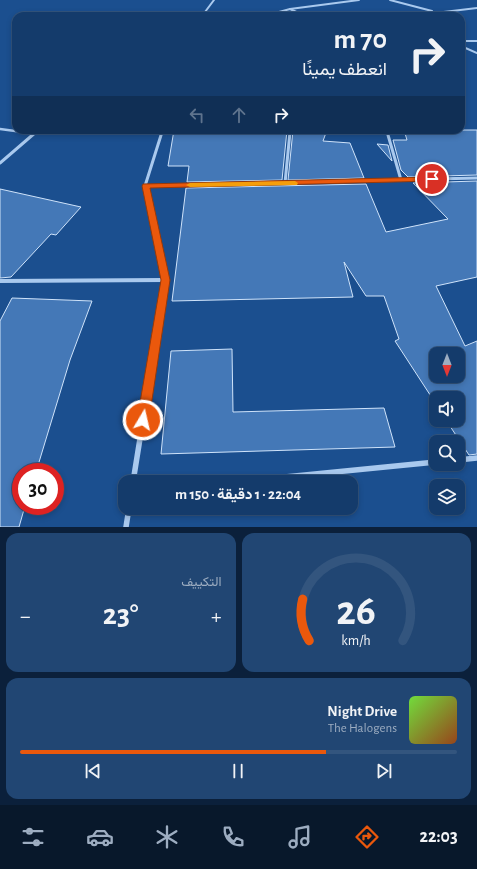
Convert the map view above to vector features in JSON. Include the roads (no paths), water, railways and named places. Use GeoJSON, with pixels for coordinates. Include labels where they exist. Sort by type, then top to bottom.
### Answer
{"type":"FeatureCollection","features":[{"type":"Feature","properties":{"kind":"street"},"geometry":{"type":"LineString","coordinates":[[205,12],[214,0]]}},
{"type":"Feature","properties":{"kind":"street"},"geometry":{"type":"LineString","coordinates":[[205,12],[279,12],[290,9],[359,0]]}},
{"type":"Feature","properties":{"kind":"street"},"geometry":{"type":"LineString","coordinates":[[390,0],[434,12],[477,8]]}},
{"type":"Feature","properties":{"kind":"street"},"geometry":{"type":"LineString","coordinates":[[290,9],[296,12]]}},
{"type":"Feature","properties":{"kind":"street"},"geometry":{"type":"LineString","coordinates":[[465,41],[477,41]]}},
{"type":"Feature","properties":{"kind":"street"},"geometry":{"type":"LineString","coordinates":[[465,48],[477,53]]}},
{"type":"Feature","properties":{"kind":"street"},"geometry":{"type":"LineString","coordinates":[[0,130],[12,131]]}},
{"type":"Feature","properties":{"kind":"street"},"geometry":{"type":"LineString","coordinates":[[0,164],[33,134]]}},
{"type":"Feature","properties":{"kind":"street"},"geometry":{"type":"LineString","coordinates":[[134,475],[166,280],[145,186],[161,134]]}},
{"type":"Feature","properties":{"kind":"street"},"geometry":{"type":"LineString","coordinates":[[285,183],[290,134]]}},
{"type":"Feature","properties":{"kind":"street"},"geometry":{"type":"LineString","coordinates":[[388,134],[402,180]]}},
{"type":"Feature","properties":{"kind":"street"},"geometry":{"type":"LineString","coordinates":[[145,186],[477,178]]}},
{"type":"Feature","properties":{"kind":"street"},"geometry":{"type":"LineString","coordinates":[[0,281],[166,280]]}},
{"type":"Feature","properties":{"kind":"street"},"geometry":{"type":"LineString","coordinates":[[465,459],[477,458]]}},
{"type":"Feature","properties":{"kind":"street"},"geometry":{"type":"LineString","coordinates":[[304,475],[429,463]]}},
{"type":"Feature","properties":{"kind":"street"},"geometry":{"type":"LineString","coordinates":[[126,527],[128,515]]}}]}
